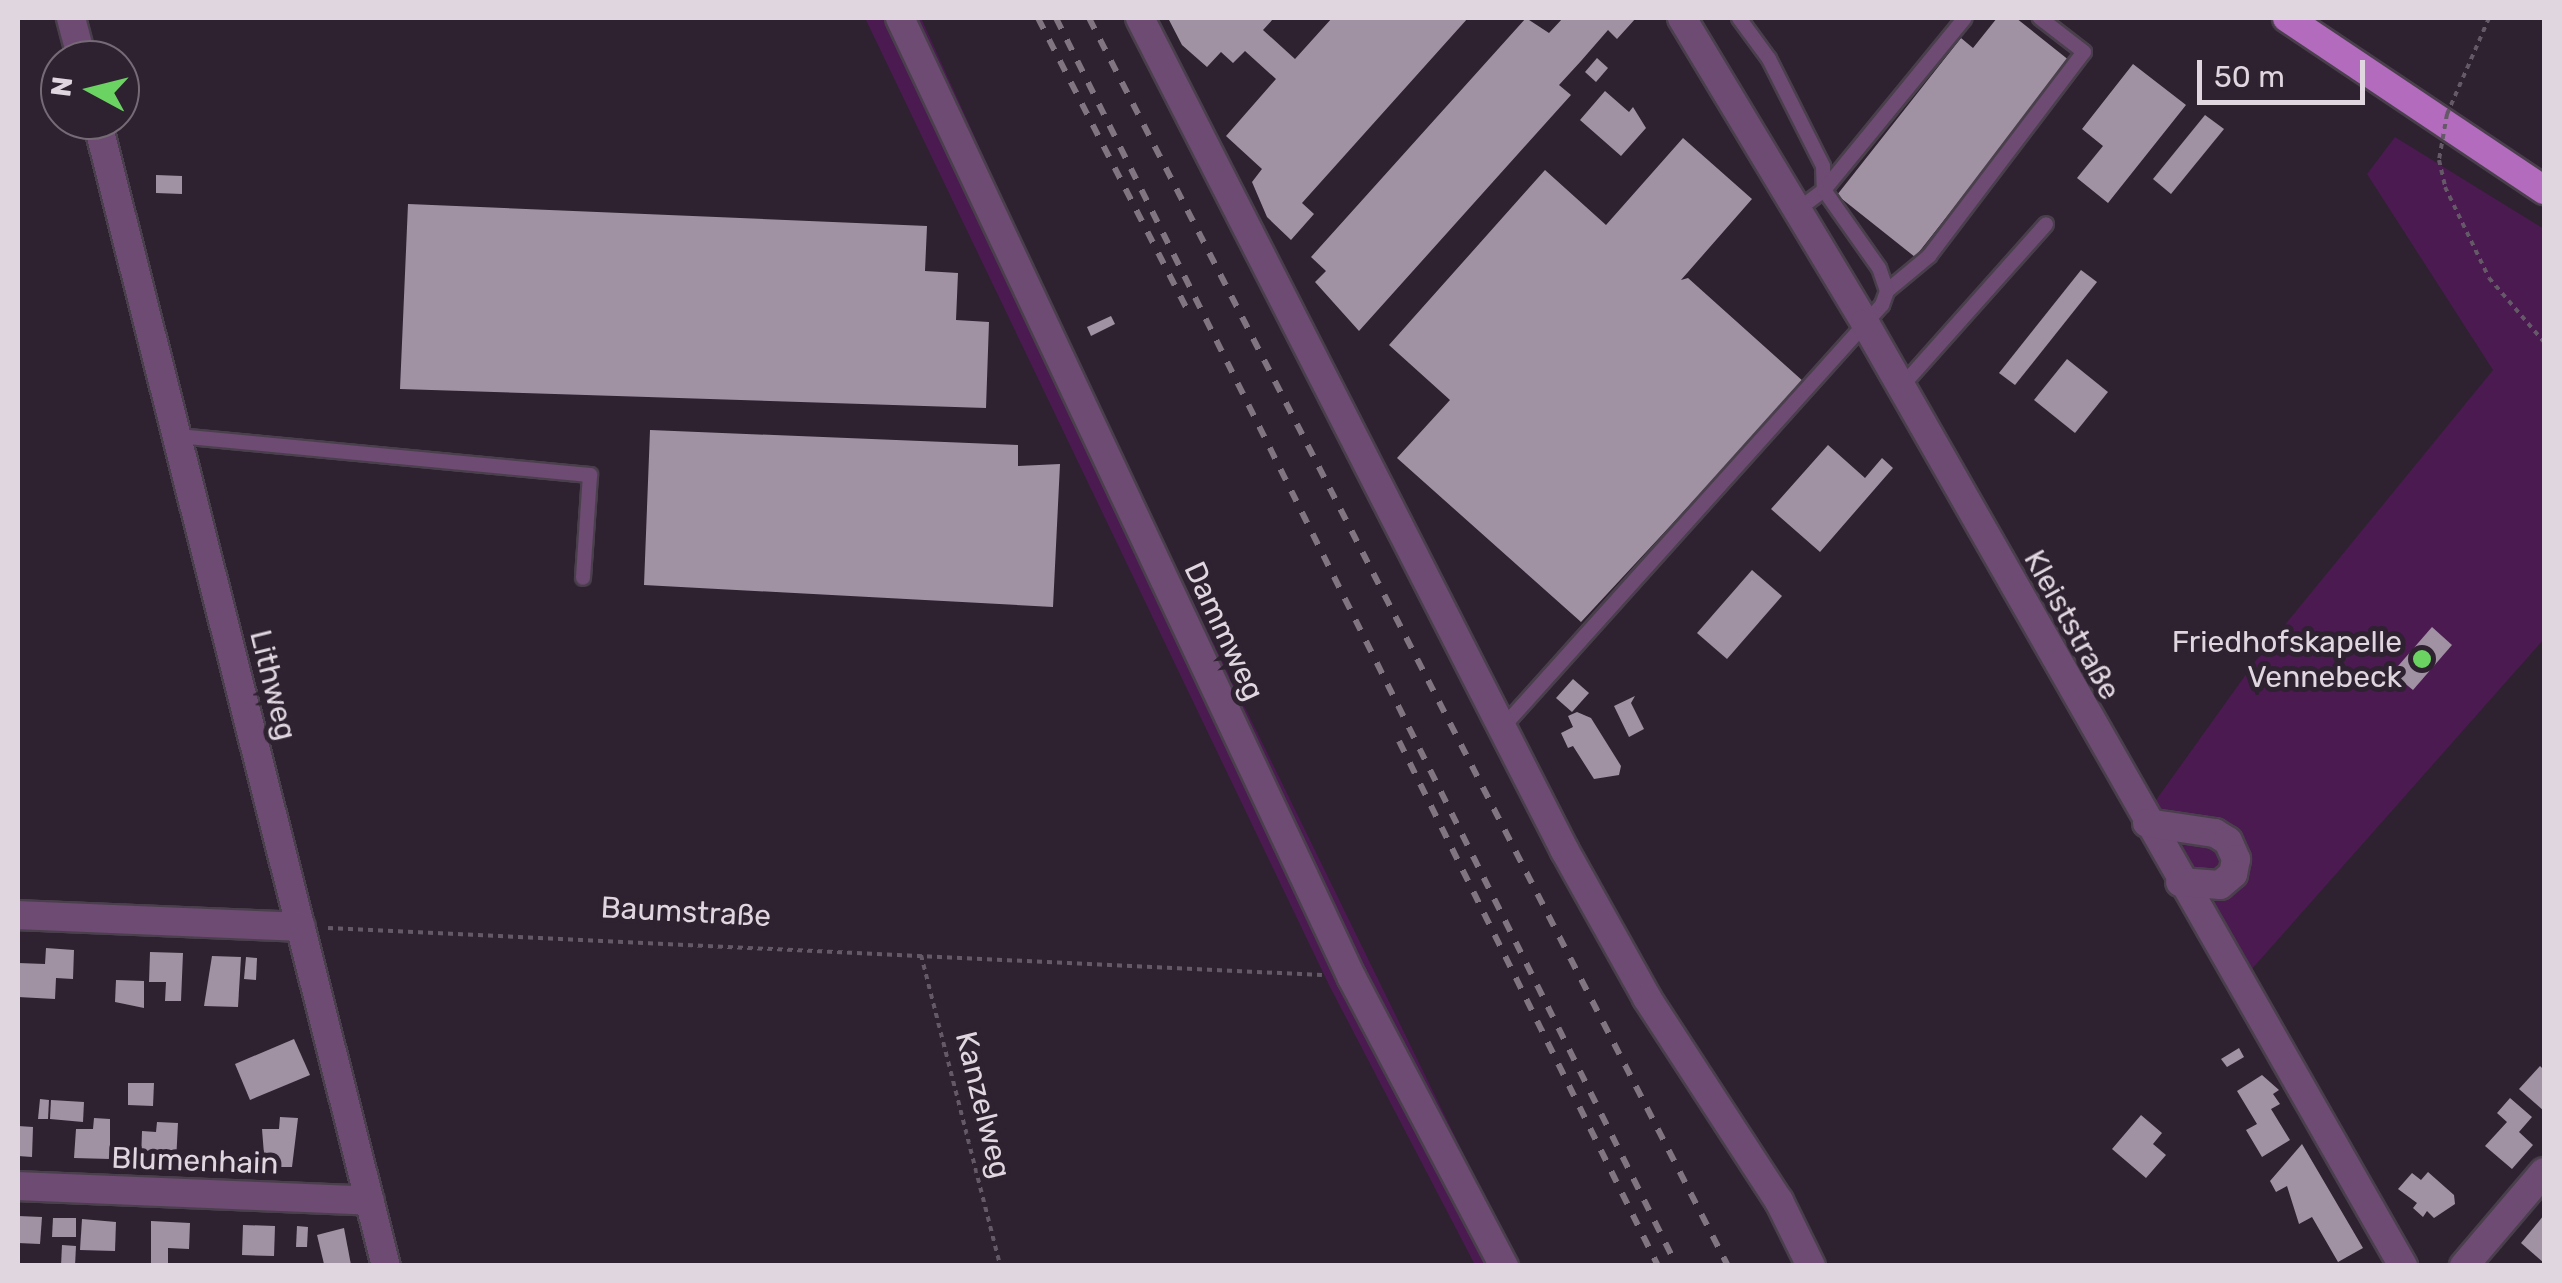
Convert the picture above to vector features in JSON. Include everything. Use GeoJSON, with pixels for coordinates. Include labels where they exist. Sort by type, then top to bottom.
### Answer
{"type":"FeatureCollection","features":[{"type":"Feature","properties":{"kind":"main road"},"geometry":{"type":"LineString","coordinates":[[2288,18],[2544,190]]}},
{"type":"Feature","properties":{"kind":"street","name":"Dammweg"},"geometry":{"type":"LineString","coordinates":[[900,18],[1352,978],[1504,1266]]}},
{"type":"Feature","properties":{"kind":"street"},"geometry":{"type":"LineString","coordinates":[[1140,18],[1502,728],[1647,998],[1779,1201],[1811,1266]]}},
{"type":"Feature","properties":{"kind":"street","name":"Kleiststraße"},"geometry":{"type":"LineString","coordinates":[[1682,18],[1865,324],[2180,882],[2403,1266]]}},
{"type":"Feature","properties":{"kind":"street","name":"Lithweg"},"geometry":{"type":"LineString","coordinates":[[102,140],[386,1266]]}},
{"type":"Feature","properties":{"kind":"street"},"geometry":{"type":"LineString","coordinates":[[2147,823],[2215,832],[2228,840],[2236,858],[2233,874],[2220,885],[2180,882]]}},
{"type":"Feature","properties":{"kind":"street"},"geometry":{"type":"LineString","coordinates":[[18,915],[301,927]]}},
{"type":"Feature","properties":{"kind":"street"},"geometry":{"type":"LineString","coordinates":[[2464,1266],[2544,1172]]}},
{"type":"Feature","properties":{"kind":"street","name":"Blumenhain"},"geometry":{"type":"LineString","coordinates":[[18,1186],[370,1201]]}},
{"type":"Feature","properties":{"kind":"lane"},"geometry":{"type":"LineString","coordinates":[[1739,18],[1806,129],[1823,166],[1824,190],[1879,268],[1886,291]]}},
{"type":"Feature","properties":{"kind":"lane"},"geometry":{"type":"LineString","coordinates":[[1797,210],[1824,190],[1965,18]]}},
{"type":"Feature","properties":{"kind":"lane"},"geometry":{"type":"LineString","coordinates":[[1502,728],[1865,324],[1886,291],[1928,256],[2084,52],[2040,18]]}},
{"type":"Feature","properties":{"kind":"lane"},"geometry":{"type":"LineString","coordinates":[[1901,388],[2046,224]]}},
{"type":"Feature","properties":{"kind":"lane"},"geometry":{"type":"LineString","coordinates":[[177,436],[590,475],[583,578]]}},
{"type":"Feature","properties":{"kind":"path"},"geometry":{"type":"LineString","coordinates":[[2489,18],[2447,114],[2440,160],[2445,187],[2490,278],[2544,342]]}},
{"type":"Feature","properties":{"kind":"path","name":"Baumstraße"},"geometry":{"type":"LineString","coordinates":[[301,927],[1352,978]]}},
{"type":"Feature","properties":{"kind":"path","name":"Kanzelweg"},"geometry":{"type":"LineString","coordinates":[[922,956],[1000,1266]]}},
{"type":"Feature","properties":{"kind":"shaded area"},"geometry":{"type":"Polygon","coordinates":[[[865,18],[921,18],[1088,387],[1518,1265],[1475,1265],[1330,987],[865,18]]]}},
{"type":"Feature","properties":{"kind":"shaded area"},"geometry":{"type":"Polygon","coordinates":[[[2395,137],[2544,229],[2544,639],[2251,970],[2151,807],[2257,659],[2493,370],[2367,174],[2395,137]]]}},
{"type":"Feature","properties":{"kind":"building"},"geometry":{"type":"Polygon","coordinates":[[[1168,18],[1274,18],[1263,30],[1295,59],[1332,18],[1468,18],[1302,203],[1314,214],[1291,240],[1267,217],[1252,182],[1262,169],[1226,136],[1276,79],[1245,51],[1233,63],[1221,52],[1207,67],[1182,45],[1168,18]]]}},
{"type":"Feature","properties":{"kind":"building"},"geometry":{"type":"Polygon","coordinates":[[[1526,18],[1549,33],[1563,18],[1636,18],[1617,39],[1608,30],[1559,85],[1571,95],[1359,331],[1315,282],[1326,271],[1311,257],[1526,18]]]}},
{"type":"Feature","properties":{"kind":"building"},"geometry":{"type":"Polygon","coordinates":[[[1997,18],[2016,18],[2070,61],[1915,257],[1837,195],[1961,38],[1973,48],[1997,18]]]}},
{"type":"Feature","properties":{"kind":"building"},"geometry":{"type":"Polygon","coordinates":[[[1597,58],[1608,68],[1596,82],[1585,72],[1597,58]]]}},
{"type":"Feature","properties":{"kind":"building"},"geometry":{"type":"Polygon","coordinates":[[[2133,64],[2186,105],[2108,203],[2077,178],[2103,146],[2082,129],[2133,64]]]}},
{"type":"Feature","properties":{"kind":"building"},"geometry":{"type":"Polygon","coordinates":[[[1605,91],[1629,112],[1633,107],[1646,128],[1621,156],[1580,120],[1605,91]]]}},
{"type":"Feature","properties":{"kind":"building"},"geometry":{"type":"Polygon","coordinates":[[[2205,115],[2224,129],[2171,194],[2153,179],[2205,115]]]}},
{"type":"Feature","properties":{"kind":"building"},"geometry":{"type":"Polygon","coordinates":[[[1683,138],[1752,199],[1681,280],[1688,278],[1804,382],[1581,622],[1397,458],[1450,400],[1389,345],[1545,170],[1606,225],[1683,138]]]}},
{"type":"Feature","properties":{"kind":"building"},"geometry":{"type":"Polygon","coordinates":[[[156,175],[182,176],[182,194],[156,193],[156,175]]]}},
{"type":"Feature","properties":{"kind":"building"},"geometry":{"type":"Polygon","coordinates":[[[408,204],[927,226],[925,271],[958,273],[956,320],[989,322],[986,408],[400,389],[408,204]]]}},
{"type":"Feature","properties":{"kind":"building"},"geometry":{"type":"Polygon","coordinates":[[[2081,270],[2097,282],[2015,385],[1999,373],[2081,270]]]}},
{"type":"Feature","properties":{"kind":"building"},"geometry":{"type":"Polygon","coordinates":[[[1111,316],[1115,324],[1091,336],[1087,327],[1111,316]]]}},
{"type":"Feature","properties":{"kind":"building"},"geometry":{"type":"Polygon","coordinates":[[[2067,359],[2108,392],[2075,433],[2034,400],[2067,359]]]}},
{"type":"Feature","properties":{"kind":"building"},"geometry":{"type":"Polygon","coordinates":[[[650,430],[1018,445],[1018,466],[1060,464],[1053,607],[644,585],[650,430]]]}},
{"type":"Feature","properties":{"kind":"building"},"geometry":{"type":"Polygon","coordinates":[[[1828,445],[1865,478],[1882,458],[1893,468],[1820,552],[1771,509],[1828,445]]]}},
{"type":"Feature","properties":{"kind":"building"},"geometry":{"type":"Polygon","coordinates":[[[1752,570],[1782,596],[1727,659],[1697,633],[1752,570]]]}},
{"type":"Feature","properties":{"kind":"building","name":"Friedhofskapelle Vennebeck"},"geometry":{"type":"Polygon","coordinates":[[[2432,627],[2452,645],[2413,690],[2392,673],[2432,627]]]}},
{"type":"Feature","properties":{"kind":"building"},"geometry":{"type":"Polygon","coordinates":[[[1573,679],[1589,693],[1572,712],[1556,698],[1573,679]]]}},
{"type":"Feature","properties":{"kind":"building"},"geometry":{"type":"Polygon","coordinates":[[[1635,696],[1631,703],[1644,729],[1629,737],[1614,706],[1635,696]]]}},
{"type":"Feature","properties":{"kind":"building"},"geometry":{"type":"Polygon","coordinates":[[[1577,712],[1591,718],[1621,766],[1619,775],[1594,779],[1573,746],[1568,748],[1561,733],[1573,727],[1568,716],[1577,712]]]}},
{"type":"Feature","properties":{"kind":"building"},"geometry":{"type":"Polygon","coordinates":[[[46,948],[74,950],[73,979],[56,978],[55,999],[18,997],[18,963],[45,964],[46,948]]]}},
{"type":"Feature","properties":{"kind":"building"},"geometry":{"type":"Polygon","coordinates":[[[150,952],[183,953],[181,1001],[165,1001],[166,982],[149,982],[150,952]]]}},
{"type":"Feature","properties":{"kind":"building"},"geometry":{"type":"Polygon","coordinates":[[[212,956],[241,957],[238,1007],[204,1006],[212,956]]]}},
{"type":"Feature","properties":{"kind":"building"},"geometry":{"type":"Polygon","coordinates":[[[246,957],[257,958],[256,980],[244,979],[246,957]]]}},
{"type":"Feature","properties":{"kind":"building"},"geometry":{"type":"Polygon","coordinates":[[[116,980],[144,981],[144,1008],[115,1002],[116,980]]]}},
{"type":"Feature","properties":{"kind":"building"},"geometry":{"type":"Polygon","coordinates":[[[294,1039],[310,1075],[250,1100],[235,1064],[294,1039]]]}},
{"type":"Feature","properties":{"kind":"building"},"geometry":{"type":"Polygon","coordinates":[[[2239,1048],[2244,1057],[2227,1067],[2221,1059],[2239,1048]]]}},
{"type":"Feature","properties":{"kind":"building"},"geometry":{"type":"Polygon","coordinates":[[[2540,1066],[2544,1070],[2544,1111],[2519,1089],[2540,1066]]]}},
{"type":"Feature","properties":{"kind":"building"},"geometry":{"type":"Polygon","coordinates":[[[2262,1075],[2279,1090],[2273,1094],[2280,1104],[2271,1109],[2290,1140],[2262,1157],[2246,1130],[2257,1124],[2237,1091],[2262,1075]]]}},
{"type":"Feature","properties":{"kind":"building"},"geometry":{"type":"Polygon","coordinates":[[[128,1083],[154,1083],[153,1106],[128,1105],[128,1083]]]}},
{"type":"Feature","properties":{"kind":"building"},"geometry":{"type":"Polygon","coordinates":[[[2510,1098],[2532,1117],[2519,1132],[2533,1145],[2512,1169],[2485,1146],[2507,1122],[2497,1113],[2510,1098]]]}},
{"type":"Feature","properties":{"kind":"building"},"geometry":{"type":"Polygon","coordinates":[[[40,1099],[49,1100],[48,1119],[38,1119],[40,1099]]]}},
{"type":"Feature","properties":{"kind":"building"},"geometry":{"type":"Polygon","coordinates":[[[51,1100],[84,1102],[83,1122],[50,1119],[51,1100]]]}},
{"type":"Feature","properties":{"kind":"building"},"geometry":{"type":"Polygon","coordinates":[[[2141,1115],[2162,1133],[2153,1144],[2166,1155],[2146,1178],[2112,1149],[2141,1115]]]}},
{"type":"Feature","properties":{"kind":"building"},"geometry":{"type":"Polygon","coordinates":[[[280,1117],[298,1118],[292,1167],[265,1167],[262,1129],[279,1129],[280,1117]]]}},
{"type":"Feature","properties":{"kind":"building"},"geometry":{"type":"Polygon","coordinates":[[[94,1118],[110,1119],[110,1159],[74,1158],[76,1129],[93,1129],[94,1118]]]}},
{"type":"Feature","properties":{"kind":"building"},"geometry":{"type":"Polygon","coordinates":[[[157,1122],[178,1123],[176,1162],[141,1161],[142,1131],[156,1132],[157,1122]]]}},
{"type":"Feature","properties":{"kind":"building"},"geometry":{"type":"Polygon","coordinates":[[[18,1126],[33,1127],[32,1157],[18,1156],[18,1126]]]}},
{"type":"Feature","properties":{"kind":"building"},"geometry":{"type":"Polygon","coordinates":[[[2302,1144],[2363,1248],[2338,1262],[2312,1217],[2299,1224],[2287,1186],[2276,1192],[2270,1181],[2302,1144]]]}},
{"type":"Feature","properties":{"kind":"building"},"geometry":{"type":"Polygon","coordinates":[[[2428,1172],[2454,1195],[2455,1204],[2434,1218],[2427,1211],[2423,1217],[2413,1208],[2417,1203],[2398,1189],[2412,1173],[2421,1180],[2428,1172]]]}},
{"type":"Feature","properties":{"kind":"building"},"geometry":{"type":"Polygon","coordinates":[[[2544,1215],[2544,1263],[2521,1243],[2544,1215]]]}},
{"type":"Feature","properties":{"kind":"building"},"geometry":{"type":"Polygon","coordinates":[[[18,1216],[42,1217],[40,1244],[18,1243],[18,1216]]]}},
{"type":"Feature","properties":{"kind":"building"},"geometry":{"type":"Polygon","coordinates":[[[53,1218],[76,1218],[76,1237],[52,1237],[53,1218]]]}},
{"type":"Feature","properties":{"kind":"building"},"geometry":{"type":"Polygon","coordinates":[[[82,1219],[116,1222],[115,1251],[80,1250],[82,1219]]]}},
{"type":"Feature","properties":{"kind":"building"},"geometry":{"type":"Polygon","coordinates":[[[151,1221],[190,1223],[189,1249],[168,1248],[168,1266],[151,1266],[151,1221]]]}},
{"type":"Feature","properties":{"kind":"building"},"geometry":{"type":"Polygon","coordinates":[[[243,1225],[275,1226],[274,1256],[242,1255],[243,1225]]]}},
{"type":"Feature","properties":{"kind":"building"},"geometry":{"type":"Polygon","coordinates":[[[297,1226],[308,1227],[307,1247],[296,1247],[297,1226]]]}},
{"type":"Feature","properties":{"kind":"building"},"geometry":{"type":"Polygon","coordinates":[[[344,1228],[351,1265],[324,1264],[317,1235],[344,1228]]]}},
{"type":"Feature","properties":{"kind":"building"},"geometry":{"type":"Polygon","coordinates":[[[62,1245],[76,1246],[75,1266],[61,1266],[62,1245]]]}},
{"type":"Feature","properties":{"kind":"railway"},"geometry":{"type":"LineString","coordinates":[[1038,18],[1190,315]]}},
{"type":"Feature","properties":{"kind":"railway"},"geometry":{"type":"LineString","coordinates":[[1056,18],[1677,1266]]}},
{"type":"Feature","properties":{"kind":"railway"},"geometry":{"type":"LineString","coordinates":[[1089,18],[1728,1266]]}},
{"type":"Feature","properties":{"kind":"railway"},"geometry":{"type":"LineString","coordinates":[[1399,741],[1658,1266]]}},
{"type":"Feature","properties":{"kind":"place","name":"Friedhofskapelle Vennebeck"},"geometry":{"type":"Point","coordinates":[2422,659]}}]}
